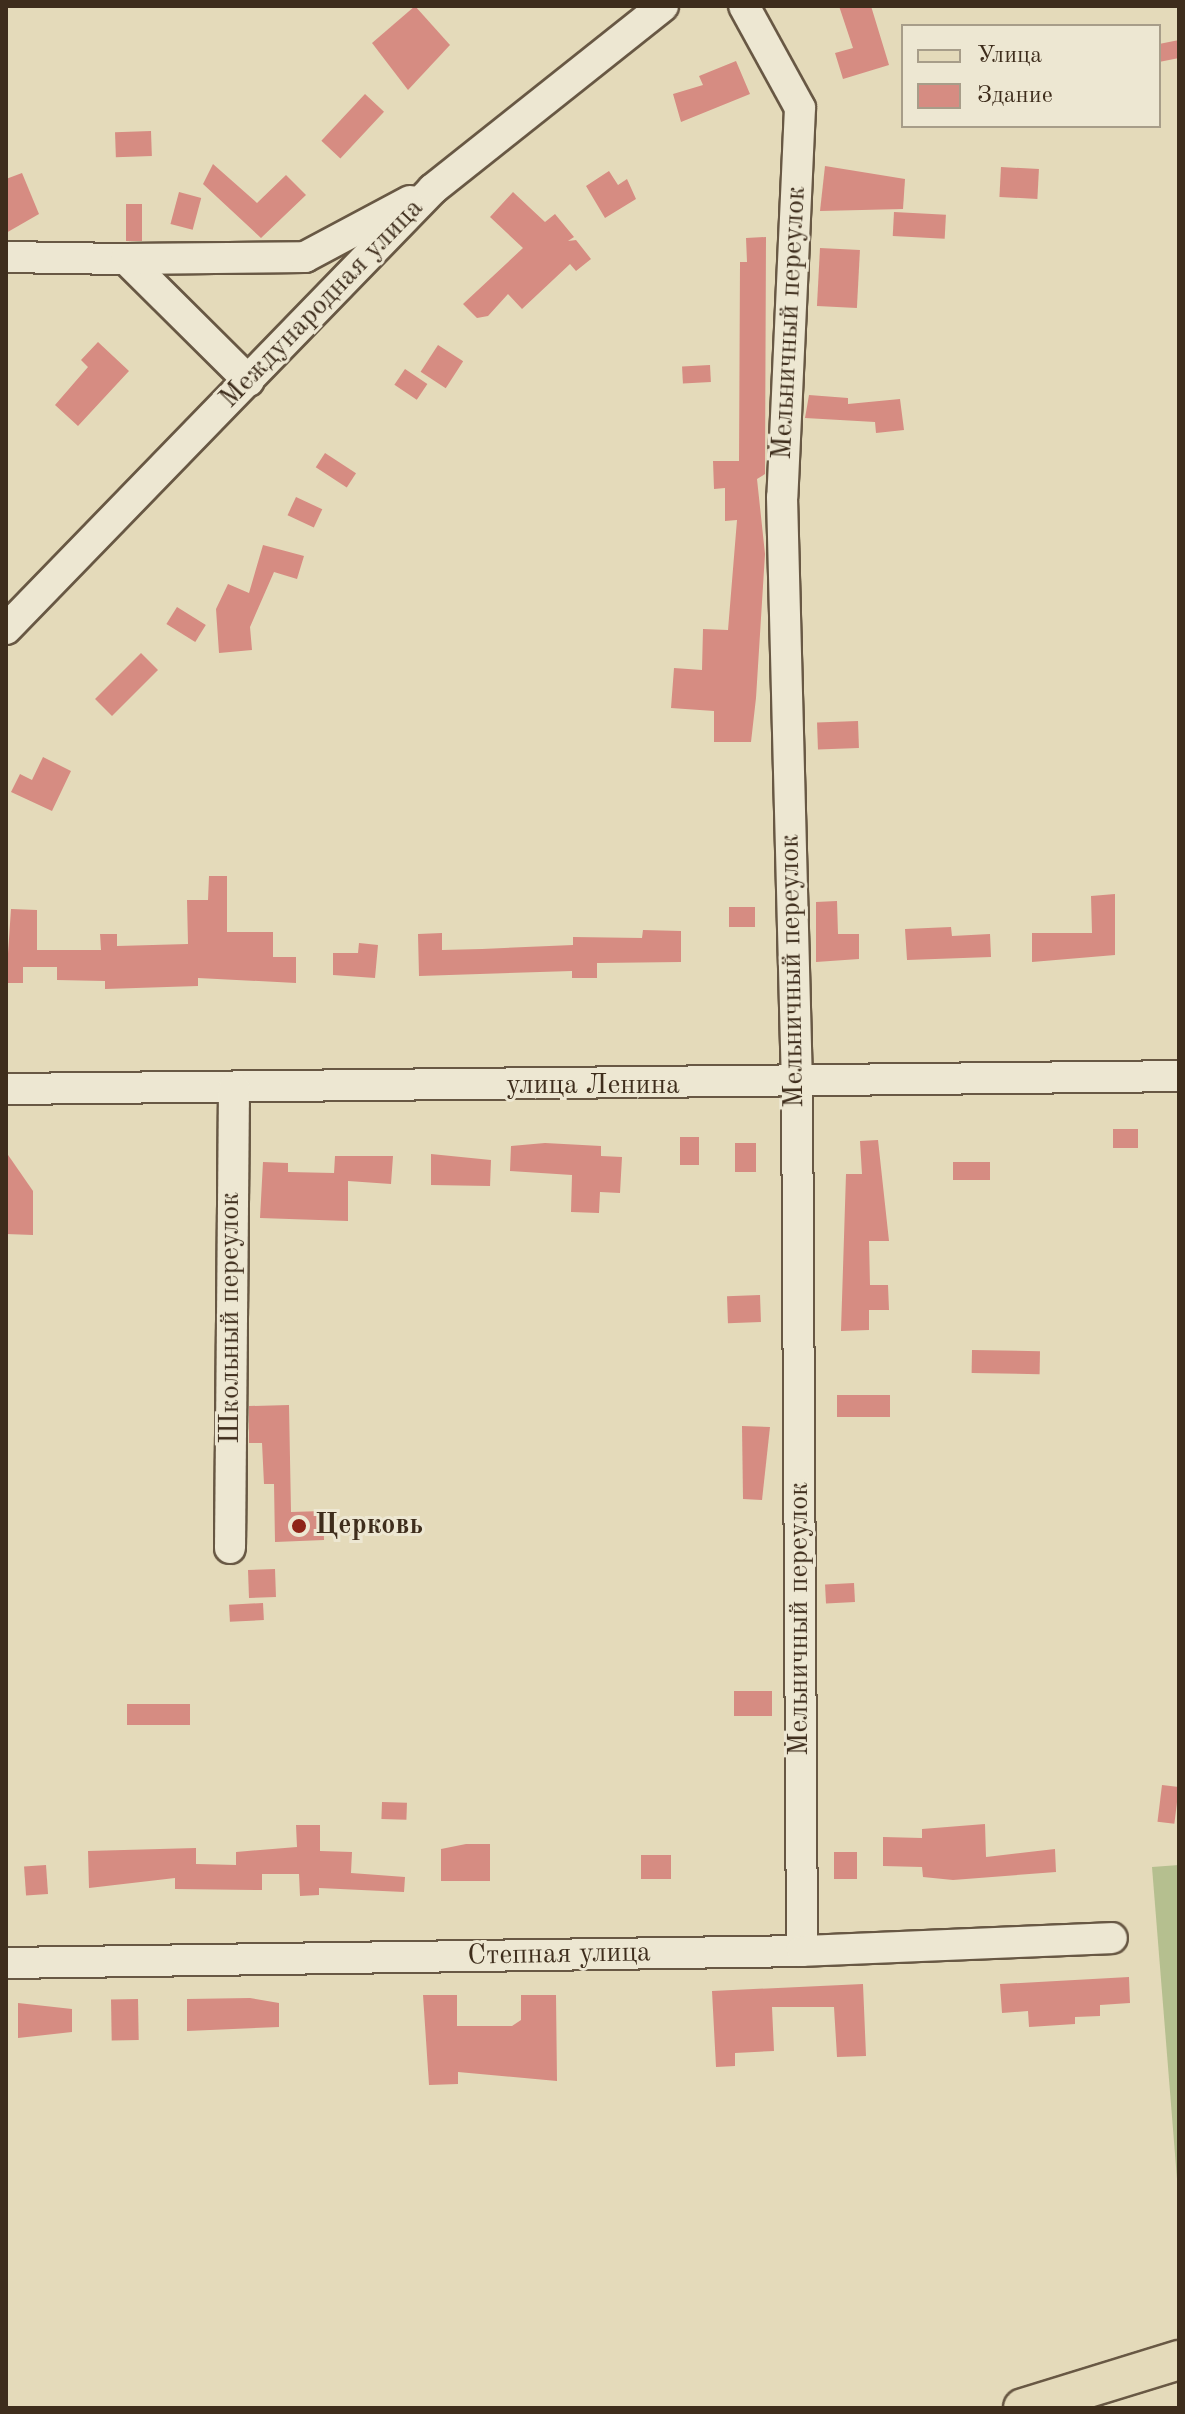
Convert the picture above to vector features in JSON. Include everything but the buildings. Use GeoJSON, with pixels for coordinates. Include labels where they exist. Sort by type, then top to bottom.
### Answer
{"type":"FeatureCollection","features":[{"type":"Feature","properties":{"kind":"main road"},"geometry":{"type":"LineString","coordinates":[[1023,2408],[1179,2360]]}},
{"type":"Feature","properties":{"kind":"street","name":"Международная улица"},"geometry":{"type":"LineString","coordinates":[[6,629],[433,189],[663,6]]}},
{"type":"Feature","properties":{"kind":"street","name":"Мельничный переулок"},"geometry":{"type":"LineString","coordinates":[[744,6],[800,108],[782,497],[797,1085],[802,1951]]}},
{"type":"Feature","properties":{"kind":"street"},"geometry":{"type":"LineString","coordinates":[[6,257],[305,257],[433,189]]}},
{"type":"Feature","properties":{"kind":"street"},"geometry":{"type":"LineString","coordinates":[[126,259],[249,381]]}},
{"type":"Feature","properties":{"kind":"street","name":"улица Ленина"},"geometry":{"type":"LineString","coordinates":[[6,1089],[797,1085],[1179,1076]]}},
{"type":"Feature","properties":{"kind":"street","name":"Школьный переулок"},"geometry":{"type":"LineString","coordinates":[[230,1548],[234,1088]]}},
{"type":"Feature","properties":{"kind":"street","name":"Степная улица"},"geometry":{"type":"LineString","coordinates":[[6,1963],[802,1951],[1112,1938]]}},
{"type":"Feature","properties":{"kind":"green space"},"geometry":{"type":"Polygon","coordinates":[[[1179,1865],[1179,2204],[1152,1867],[1179,1865]]]}},
{"type":"Feature","properties":{"kind":"place","name":"Церковь"},"geometry":{"type":"Point","coordinates":[299,1526]}}]}
